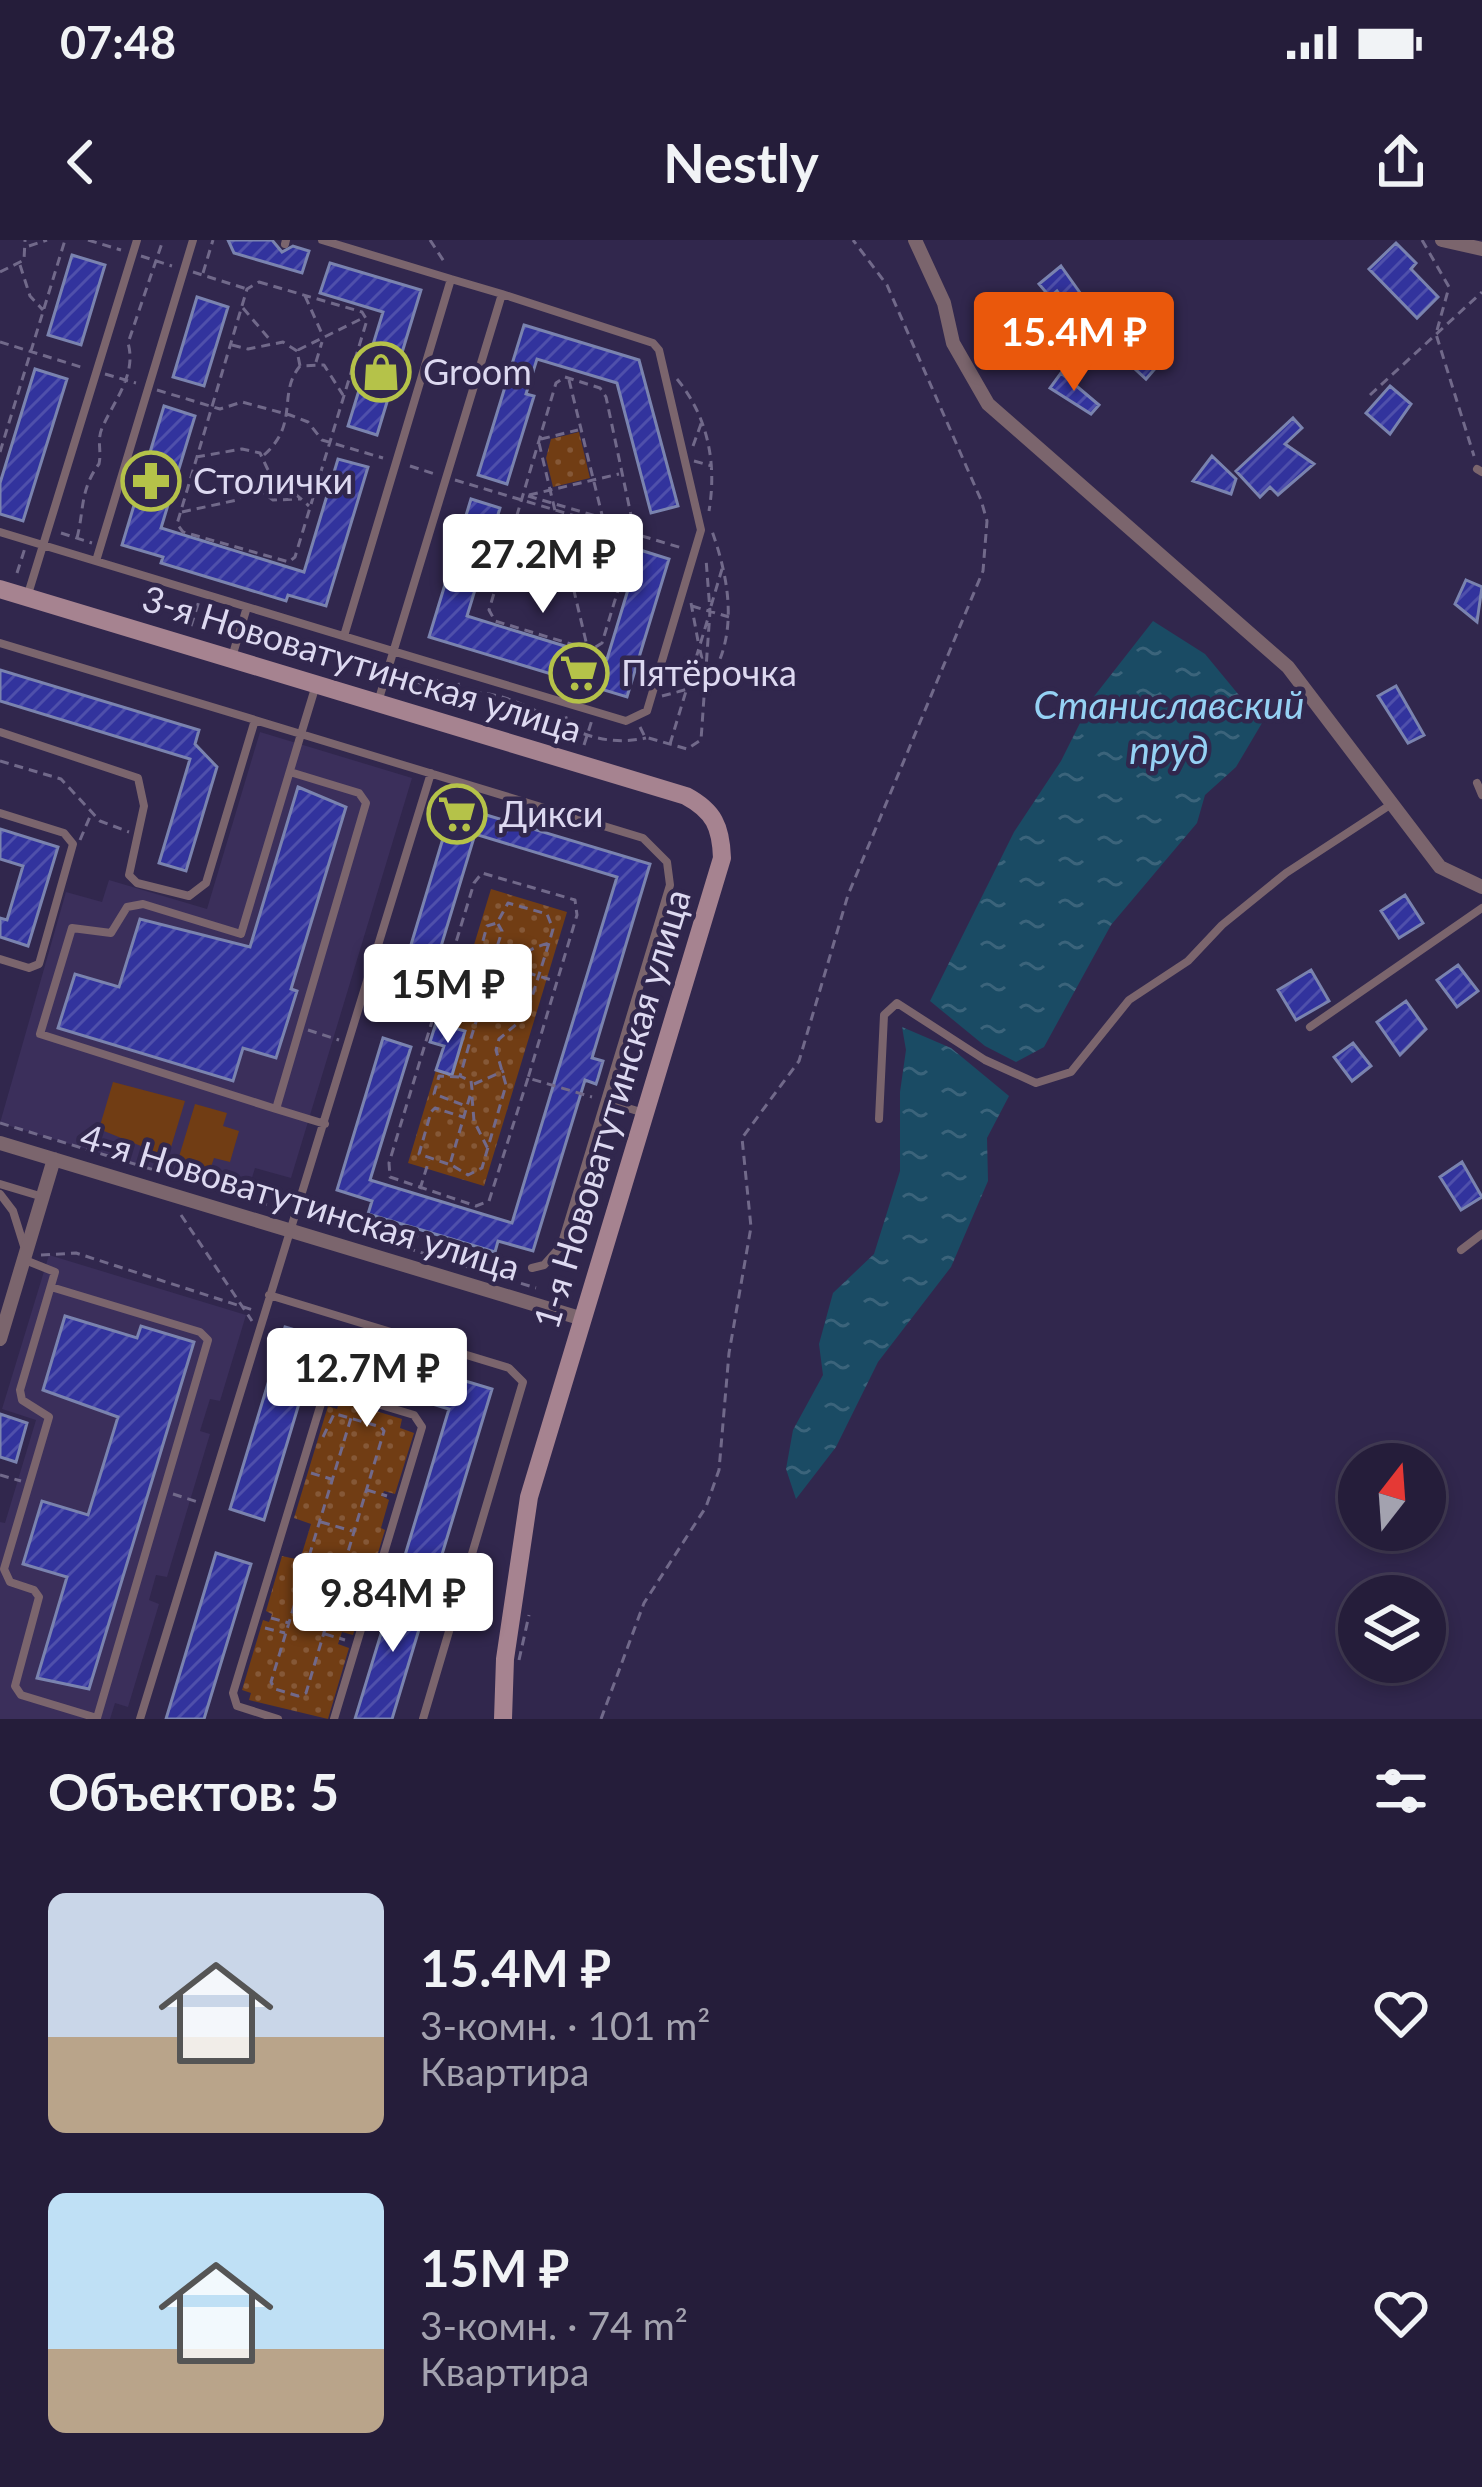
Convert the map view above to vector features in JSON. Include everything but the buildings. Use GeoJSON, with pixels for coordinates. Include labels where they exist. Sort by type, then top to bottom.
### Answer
{"type":"FeatureCollection","features":[{"type":"Feature","properties":{"kind":"street"},"geometry":{"type":"LineString","coordinates":[[915,240],[944,303],[953,343],[988,404],[1288,667],[1440,867],[1482,887]]}},
{"type":"Feature","properties":{"kind":"street"},"geometry":{"type":"LineString","coordinates":[[1442,240],[1482,249]]}},
{"type":"Feature","properties":{"kind":"street","name":"3-я Нововатутинская улица"},"geometry":{"type":"LineString","coordinates":[[0,589],[703,805]]}},
{"type":"Feature","properties":{"kind":"street","name":"1-я Нововатутинская улица"},"geometry":{"type":"LineString","coordinates":[[503,1719],[505,1659],[530,1497],[722,858],[721,832],[703,805]]}},
{"type":"Feature","properties":{"kind":"street","name":"4-я Нововатутинская улица"},"geometry":{"type":"LineString","coordinates":[[0,1143],[583,1319]]}},
{"type":"Feature","properties":{"kind":"street"},"geometry":{"type":"LineString","coordinates":[[0,1339],[54,1160]]}},
{"type":"Feature","properties":{"kind":"lane"},"geometry":{"type":"LineString","coordinates":[[27,597],[137,240]]}},
{"type":"Feature","properties":{"kind":"lane"},"geometry":{"type":"LineString","coordinates":[[96,562],[193,240]]}},
{"type":"Feature","properties":{"kind":"lane"},"geometry":{"type":"LineString","coordinates":[[0,532],[592,711],[637,719],[656,680],[695,549],[700,514],[688,456],[653,343],[353,244],[322,240]]}},
{"type":"Feature","properties":{"kind":"lane"},"geometry":{"type":"LineString","coordinates":[[344,636],[448,278]]}},
{"type":"Feature","properties":{"kind":"lane"},"geometry":{"type":"LineString","coordinates":[[378,703],[502,294]]}},
{"type":"Feature","properties":{"kind":"lane"},"geometry":{"type":"LineString","coordinates":[[232,659],[247,607]]}},
{"type":"Feature","properties":{"kind":"lane"},"geometry":{"type":"LineString","coordinates":[[0,643],[643,838],[667,862],[670,885],[561,1246],[544,1265],[532,1268]]}},
{"type":"Feature","properties":{"kind":"lane"},"geometry":{"type":"LineString","coordinates":[[316,685],[241,934],[142,904],[127,907],[111,933],[72,928],[38,1029],[45,1039],[325,1124]]}},
{"type":"Feature","properties":{"kind":"lane"},"geometry":{"type":"LineString","coordinates":[[0,733],[138,778],[145,793],[127,868],[137,883],[181,896],[202,890],[255,720]]}},
{"type":"Feature","properties":{"kind":"lane"},"geometry":{"type":"LineString","coordinates":[[276,1108],[366,802],[359,793],[290,772]]}},
{"type":"Feature","properties":{"kind":"lane"},"geometry":{"type":"LineString","coordinates":[[140,1719],[431,773]]}},
{"type":"Feature","properties":{"kind":"lane"},"geometry":{"type":"LineString","coordinates":[[1478,783],[1482,794]]}},
{"type":"Feature","properties":{"kind":"lane"},"geometry":{"type":"LineString","coordinates":[[879,1119],[884,1015],[897,1003],[985,1060],[1036,1083],[1071,1072],[1130,1000],[1188,961],[1222,925],[1286,873],[1390,805]]}},
{"type":"Feature","properties":{"kind":"lane"},"geometry":{"type":"LineString","coordinates":[[0,813],[64,833],[73,844],[39,964],[28,968],[0,959]]}},
{"type":"Feature","properties":{"kind":"lane"},"geometry":{"type":"LineString","coordinates":[[1310,1027],[1482,908]]}},
{"type":"Feature","properties":{"kind":"lane"},"geometry":{"type":"LineString","coordinates":[[605,1101],[645,1114]]}},
{"type":"Feature","properties":{"kind":"lane"},"geometry":{"type":"LineString","coordinates":[[0,1184],[43,1197]]}},
{"type":"Feature","properties":{"kind":"lane"},"geometry":{"type":"LineString","coordinates":[[0,1194],[24,1238],[24,1258],[53,1270],[20,1390],[22,1400],[49,1417],[4,1570],[10,1582],[34,1589],[39,1597],[15,1686],[21,1695],[97,1719],[208,1340],[200,1332],[51,1287]]}},
{"type":"Feature","properties":{"kind":"lane"},"geometry":{"type":"LineString","coordinates":[[1461,1250],[1482,1234]]}},
{"type":"Feature","properties":{"kind":"lane"},"geometry":{"type":"LineString","coordinates":[[268,1295],[518,1374],[522,1394],[423,1719]]}},
{"type":"Feature","properties":{"kind":"lane"},"geometry":{"type":"LineString","coordinates":[[278,1719],[241,1708],[233,1697],[323,1397],[337,1392],[420,1420],[334,1719]]}},
{"type":"Feature","properties":{"kind":"lane"},"geometry":{"type":"LineString","coordinates":[[380,1567],[462,1591]]}},
{"type":"Feature","properties":{"kind":"path"},"geometry":{"type":"LineString","coordinates":[[43,311],[30,296],[20,265],[26,243],[47,240]]}},
{"type":"Feature","properties":{"kind":"path"},"geometry":{"type":"LineString","coordinates":[[0,452],[65,240]]}},
{"type":"Feature","properties":{"kind":"path"},"geometry":{"type":"LineString","coordinates":[[88,240],[247,289]]}},
{"type":"Feature","properties":{"kind":"path"},"geometry":{"type":"LineString","coordinates":[[76,538],[77,512],[101,457],[98,443],[104,422],[115,411],[131,356],[128,344],[164,240]]}},
{"type":"Feature","properties":{"kind":"path"},"geometry":{"type":"LineString","coordinates":[[202,275],[213,240]]}},
{"type":"Feature","properties":{"kind":"path"},"geometry":{"type":"LineString","coordinates":[[430,240],[445,261],[448,278]]}},
{"type":"Feature","properties":{"kind":"path"},"geometry":{"type":"LineString","coordinates":[[601,1719],[644,1604],[706,1507],[719,1470],[729,1353],[751,1227],[742,1138],[799,1061],[848,895],[983,571],[986,521],[981,500],[887,285],[853,240]]}},
{"type":"Feature","properties":{"kind":"path"},"geometry":{"type":"LineString","coordinates":[[1422,240],[1449,287],[1436,334],[1480,471]]}},
{"type":"Feature","properties":{"kind":"path"},"geometry":{"type":"LineString","coordinates":[[0,272],[20,265]]}},
{"type":"Feature","properties":{"kind":"path"},"geometry":{"type":"LineString","coordinates":[[261,281],[366,316],[310,507],[289,562],[183,532],[177,524],[179,513],[247,289],[261,281]]}},
{"type":"Feature","properties":{"kind":"path"},"geometry":{"type":"LineString","coordinates":[[1370,395],[1482,292]]}},
{"type":"Feature","properties":{"kind":"path"},"geometry":{"type":"LineString","coordinates":[[305,295],[324,340],[316,362]]}},
{"type":"Feature","properties":{"kind":"path"},"geometry":{"type":"LineString","coordinates":[[241,308],[273,343],[297,351],[366,316]]}},
{"type":"Feature","properties":{"kind":"path"},"geometry":{"type":"LineString","coordinates":[[0,342],[211,406],[242,402],[308,421],[330,442],[695,549],[706,559],[710,611],[706,695],[698,744],[687,749],[648,737],[585,741],[509,700],[434,690],[389,665]]}},
{"type":"Feature","properties":{"kind":"path"},"geometry":{"type":"LineString","coordinates":[[230,345],[248,349],[273,343]]}},
{"type":"Feature","properties":{"kind":"path"},"geometry":{"type":"LineString","coordinates":[[297,351],[300,366]]}},
{"type":"Feature","properties":{"kind":"path"},"geometry":{"type":"LineString","coordinates":[[264,455],[282,436],[290,416],[291,380],[300,366],[316,362],[331,371],[344,397]]}},
{"type":"Feature","properties":{"kind":"path"},"geometry":{"type":"LineString","coordinates":[[569,379],[603,522]]}},
{"type":"Feature","properties":{"kind":"path"},"geometry":{"type":"LineString","coordinates":[[569,379],[603,391],[635,534],[602,643],[588,650],[495,621],[489,604],[556,383],[569,379]]}},
{"type":"Feature","properties":{"kind":"path"},"geometry":{"type":"LineString","coordinates":[[688,456],[702,421]]}},
{"type":"Feature","properties":{"kind":"path"},"geometry":{"type":"LineString","coordinates":[[0,426],[7,430]]}},
{"type":"Feature","properties":{"kind":"path"},"geometry":{"type":"LineString","coordinates":[[538,440],[581,429]]}},
{"type":"Feature","properties":{"kind":"path"},"geometry":{"type":"LineString","coordinates":[[538,440],[588,650]]}},
{"type":"Feature","properties":{"kind":"path"},"geometry":{"type":"LineString","coordinates":[[688,456],[710,448]]}},
{"type":"Feature","properties":{"kind":"path"},"geometry":{"type":"LineString","coordinates":[[196,457],[242,449],[264,455]]}},
{"type":"Feature","properties":{"kind":"path"},"geometry":{"type":"LineString","coordinates":[[264,455],[268,470],[310,507]]}},
{"type":"Feature","properties":{"kind":"path"},"geometry":{"type":"LineString","coordinates":[[688,456],[712,466]]}},
{"type":"Feature","properties":{"kind":"path"},"geometry":{"type":"LineString","coordinates":[[179,513],[238,500],[268,470]]}},
{"type":"Feature","properties":{"kind":"path"},"geometry":{"type":"LineString","coordinates":[[523,498],[622,473]]}},
{"type":"Feature","properties":{"kind":"path"},"geometry":{"type":"LineString","coordinates":[[256,487],[273,500],[301,499]]}},
{"type":"Feature","properties":{"kind":"path"},"geometry":{"type":"LineString","coordinates":[[603,522],[633,527]]}},
{"type":"Feature","properties":{"kind":"path"},"geometry":{"type":"LineString","coordinates":[[48,529],[101,545]]}},
{"type":"Feature","properties":{"kind":"path"},"geometry":{"type":"LineString","coordinates":[[17,573],[27,541]]}},
{"type":"Feature","properties":{"kind":"path"},"geometry":{"type":"LineString","coordinates":[[504,556],[618,590]]}},
{"type":"Feature","properties":{"kind":"path"},"geometry":{"type":"LineString","coordinates":[[670,744],[723,568]]}},
{"type":"Feature","properties":{"kind":"path"},"geometry":{"type":"LineString","coordinates":[[686,580],[707,684]]}},
{"type":"Feature","properties":{"kind":"path"},"geometry":{"type":"LineString","coordinates":[[191,626],[201,593]]}},
{"type":"Feature","properties":{"kind":"path"},"geometry":{"type":"LineString","coordinates":[[679,602],[730,617]]}},
{"type":"Feature","properties":{"kind":"path"},"geometry":{"type":"LineString","coordinates":[[431,698],[441,666]]}},
{"type":"Feature","properties":{"kind":"path"},"geometry":{"type":"LineString","coordinates":[[455,670],[465,708]]}},
{"type":"Feature","properties":{"kind":"path"},"geometry":{"type":"LineString","coordinates":[[656,680],[706,695]]}},
{"type":"Feature","properties":{"kind":"path"},"geometry":{"type":"LineString","coordinates":[[650,699],[707,684]]}},
{"type":"Feature","properties":{"kind":"path"},"geometry":{"type":"LineString","coordinates":[[530,728],[592,711],[585,741]]}},
{"type":"Feature","properties":{"kind":"path"},"geometry":{"type":"LineString","coordinates":[[637,719],[648,737]]}},
{"type":"Feature","properties":{"kind":"path"},"geometry":{"type":"LineString","coordinates":[[0,761],[61,779],[107,825],[136,834]]}},
{"type":"Feature","properties":{"kind":"path"},"geometry":{"type":"LineString","coordinates":[[73,844],[84,836],[92,812]]}},
{"type":"Feature","properties":{"kind":"path"},"geometry":{"type":"LineString","coordinates":[[490,871],[575,900],[577,915],[557,981],[489,1201],[476,1206],[396,1181],[387,1171],[473,884],[490,871]]}},
{"type":"Feature","properties":{"kind":"path"},"geometry":{"type":"LineString","coordinates":[[497,1046],[529,1008],[553,927],[542,911],[508,903],[496,923],[488,926],[472,983],[488,990],[507,1012],[529,1008]]}},
{"type":"Feature","properties":{"kind":"path"},"geometry":{"type":"LineString","coordinates":[[493,962],[502,931],[496,923]]}},
{"type":"Feature","properties":{"kind":"path"},"geometry":{"type":"LineString","coordinates":[[460,1076],[488,990],[505,965],[549,943]]}},
{"type":"Feature","properties":{"kind":"path"},"geometry":{"type":"LineString","coordinates":[[453,950],[557,981]]}},
{"type":"Feature","properties":{"kind":"path"},"geometry":{"type":"LineString","coordinates":[[301,1028],[350,1043]]}},
{"type":"Feature","properties":{"kind":"path"},"geometry":{"type":"LineString","coordinates":[[497,1046],[508,1049]]}},
{"type":"Feature","properties":{"kind":"path"},"geometry":{"type":"LineString","coordinates":[[497,1046],[504,1071],[482,1168],[472,1174],[453,1171],[450,1164],[472,1087],[504,1071]]}},
{"type":"Feature","properties":{"kind":"path"},"geometry":{"type":"LineString","coordinates":[[467,1107],[434,1094],[439,1076],[460,1076],[472,1087],[474,1121],[488,1149]]}},
{"type":"Feature","properties":{"kind":"path"},"geometry":{"type":"LineString","coordinates":[[528,1078],[605,1101]]}},
{"type":"Feature","properties":{"kind":"path"},"geometry":{"type":"LineString","coordinates":[[450,1164],[419,1153],[432,1110],[464,1117]]}},
{"type":"Feature","properties":{"kind":"path"},"geometry":{"type":"LineString","coordinates":[[497,1118],[514,1123]]}},
{"type":"Feature","properties":{"kind":"path"},"geometry":{"type":"LineString","coordinates":[[0,1124],[537,1286],[535,1292]]}},
{"type":"Feature","properties":{"kind":"path"},"geometry":{"type":"LineString","coordinates":[[420,1189],[430,1158]]}},
{"type":"Feature","properties":{"kind":"path"},"geometry":{"type":"LineString","coordinates":[[302,1202],[532,1268]]}},
{"type":"Feature","properties":{"kind":"path"},"geometry":{"type":"LineString","coordinates":[[180,1213],[258,1330]]}},
{"type":"Feature","properties":{"kind":"path"},"geometry":{"type":"LineString","coordinates":[[24,1258],[76,1253],[263,1313]]}},
{"type":"Feature","properties":{"kind":"path"},"geometry":{"type":"LineString","coordinates":[[317,1454],[333,1414],[351,1418],[384,1431],[306,1693],[286,1693],[271,1685],[351,1418]]}},
{"type":"Feature","properties":{"kind":"path"},"geometry":{"type":"LineString","coordinates":[[301,1470],[333,1480]]}},
{"type":"Feature","properties":{"kind":"path"},"geometry":{"type":"LineString","coordinates":[[0,1475],[29,1484]]}},
{"type":"Feature","properties":{"kind":"path"},"geometry":{"type":"LineString","coordinates":[[367,1490],[400,1500]]}},
{"type":"Feature","properties":{"kind":"path"},"geometry":{"type":"LineString","coordinates":[[165,1492],[206,1504]]}},
{"type":"Feature","properties":{"kind":"path"},"geometry":{"type":"LineString","coordinates":[[320,1522],[354,1532]]}},
{"type":"Feature","properties":{"kind":"path"},"geometry":{"type":"LineString","coordinates":[[337,1588],[356,1591],[374,1549]]}},
{"type":"Feature","properties":{"kind":"path"},"geometry":{"type":"LineString","coordinates":[[306,1568],[340,1579]]}},
{"type":"Feature","properties":{"kind":"path"},"geometry":{"type":"LineString","coordinates":[[299,1590],[334,1600]]}},
{"type":"Feature","properties":{"kind":"path"},"geometry":{"type":"LineString","coordinates":[[458,1604],[492,1614]]}},
{"type":"Feature","properties":{"kind":"path"},"geometry":{"type":"LineString","coordinates":[[257,1613],[289,1623]]}},
{"type":"Feature","properties":{"kind":"path"},"geometry":{"type":"LineString","coordinates":[[323,1634],[357,1644]]}},
{"type":"Feature","properties":{"kind":"shaded area"},"geometry":{"type":"Polygon","coordinates":[[[579,432],[590,478],[553,487],[546,458],[551,439],[579,432]]]}},
{"type":"Feature","properties":{"kind":"shaded area"},"geometry":{"type":"Polygon","coordinates":[[[260,732],[412,778],[291,1178],[255,1168],[246,1197],[0,1123],[66,892],[102,902],[109,880],[207,909],[260,732]]]}},
{"type":"Feature","properties":{"kind":"shaded area"},"geometry":{"type":"Polygon","coordinates":[[[491,889],[567,912],[484,1186],[408,1163],[436,1070],[452,1074],[465,1032],[449,1027],[491,889]]]}},
{"type":"Feature","properties":{"kind":"shaded area"},"geometry":{"type":"Polygon","coordinates":[[[113,1082],[185,1101],[168,1157],[99,1129],[113,1082]]]}},
{"type":"Feature","properties":{"kind":"shaded area"},"geometry":{"type":"Polygon","coordinates":[[[195,1104],[227,1113],[223,1126],[239,1131],[230,1162],[214,1158],[210,1170],[178,1160],[195,1104]]]}},
{"type":"Feature","properties":{"kind":"shaded area"},"geometry":{"type":"Polygon","coordinates":[[[49,1255],[246,1315],[220,1401],[210,1399],[200,1431],[210,1434],[167,1577],[156,1575],[149,1600],[159,1604],[128,1707],[115,1703],[110,1719],[0,1719],[0,1522],[5,1523],[36,1420],[2,1409],[49,1255]]]}},
{"type":"Feature","properties":{"kind":"shaded area"},"geometry":{"type":"Polygon","coordinates":[[[340,1400],[402,1419],[400,1428],[414,1433],[395,1494],[384,1491],[382,1496],[389,1500],[381,1528],[385,1530],[353,1635],[342,1632],[338,1644],[349,1648],[328,1719],[249,1700],[251,1693],[242,1690],[263,1620],[269,1622],[272,1614],[266,1611],[282,1556],[300,1560],[311,1524],[294,1518],[328,1406],[337,1409],[340,1400]]]}},
{"type":"Feature","properties":{"kind":"water","name":"Станиславский пруд"},"geometry":{"type":"Polygon","coordinates":[[[1153,621],[1205,654],[1262,723],[1236,767],[1205,795],[1197,823],[1111,925],[1044,1047],[1016,1062],[985,1046],[930,1001],[1014,832],[1061,761],[1092,699],[1153,621]]]}},
{"type":"Feature","properties":{"kind":"water"},"geometry":{"type":"Polygon","coordinates":[[[902,1027],[951,1048],[1009,1096],[987,1138],[988,1181],[951,1267],[878,1362],[836,1447],[796,1499],[786,1469],[793,1430],[823,1375],[819,1344],[833,1293],[874,1254],[900,1171],[900,1092],[906,1050],[902,1027]]]}},
{"type":"Feature","properties":{"kind":"place","name":"Groom"},"geometry":{"type":"Point","coordinates":[381,372]}},
{"type":"Feature","properties":{"kind":"place","name":"Столички"},"geometry":{"type":"Point","coordinates":[151,481]}},
{"type":"Feature","properties":{"kind":"place","name":"Пятёрочка"},"geometry":{"type":"Point","coordinates":[579,673]}},
{"type":"Feature","properties":{"kind":"place","name":"Дикси"},"geometry":{"type":"Point","coordinates":[457,814]}}]}
